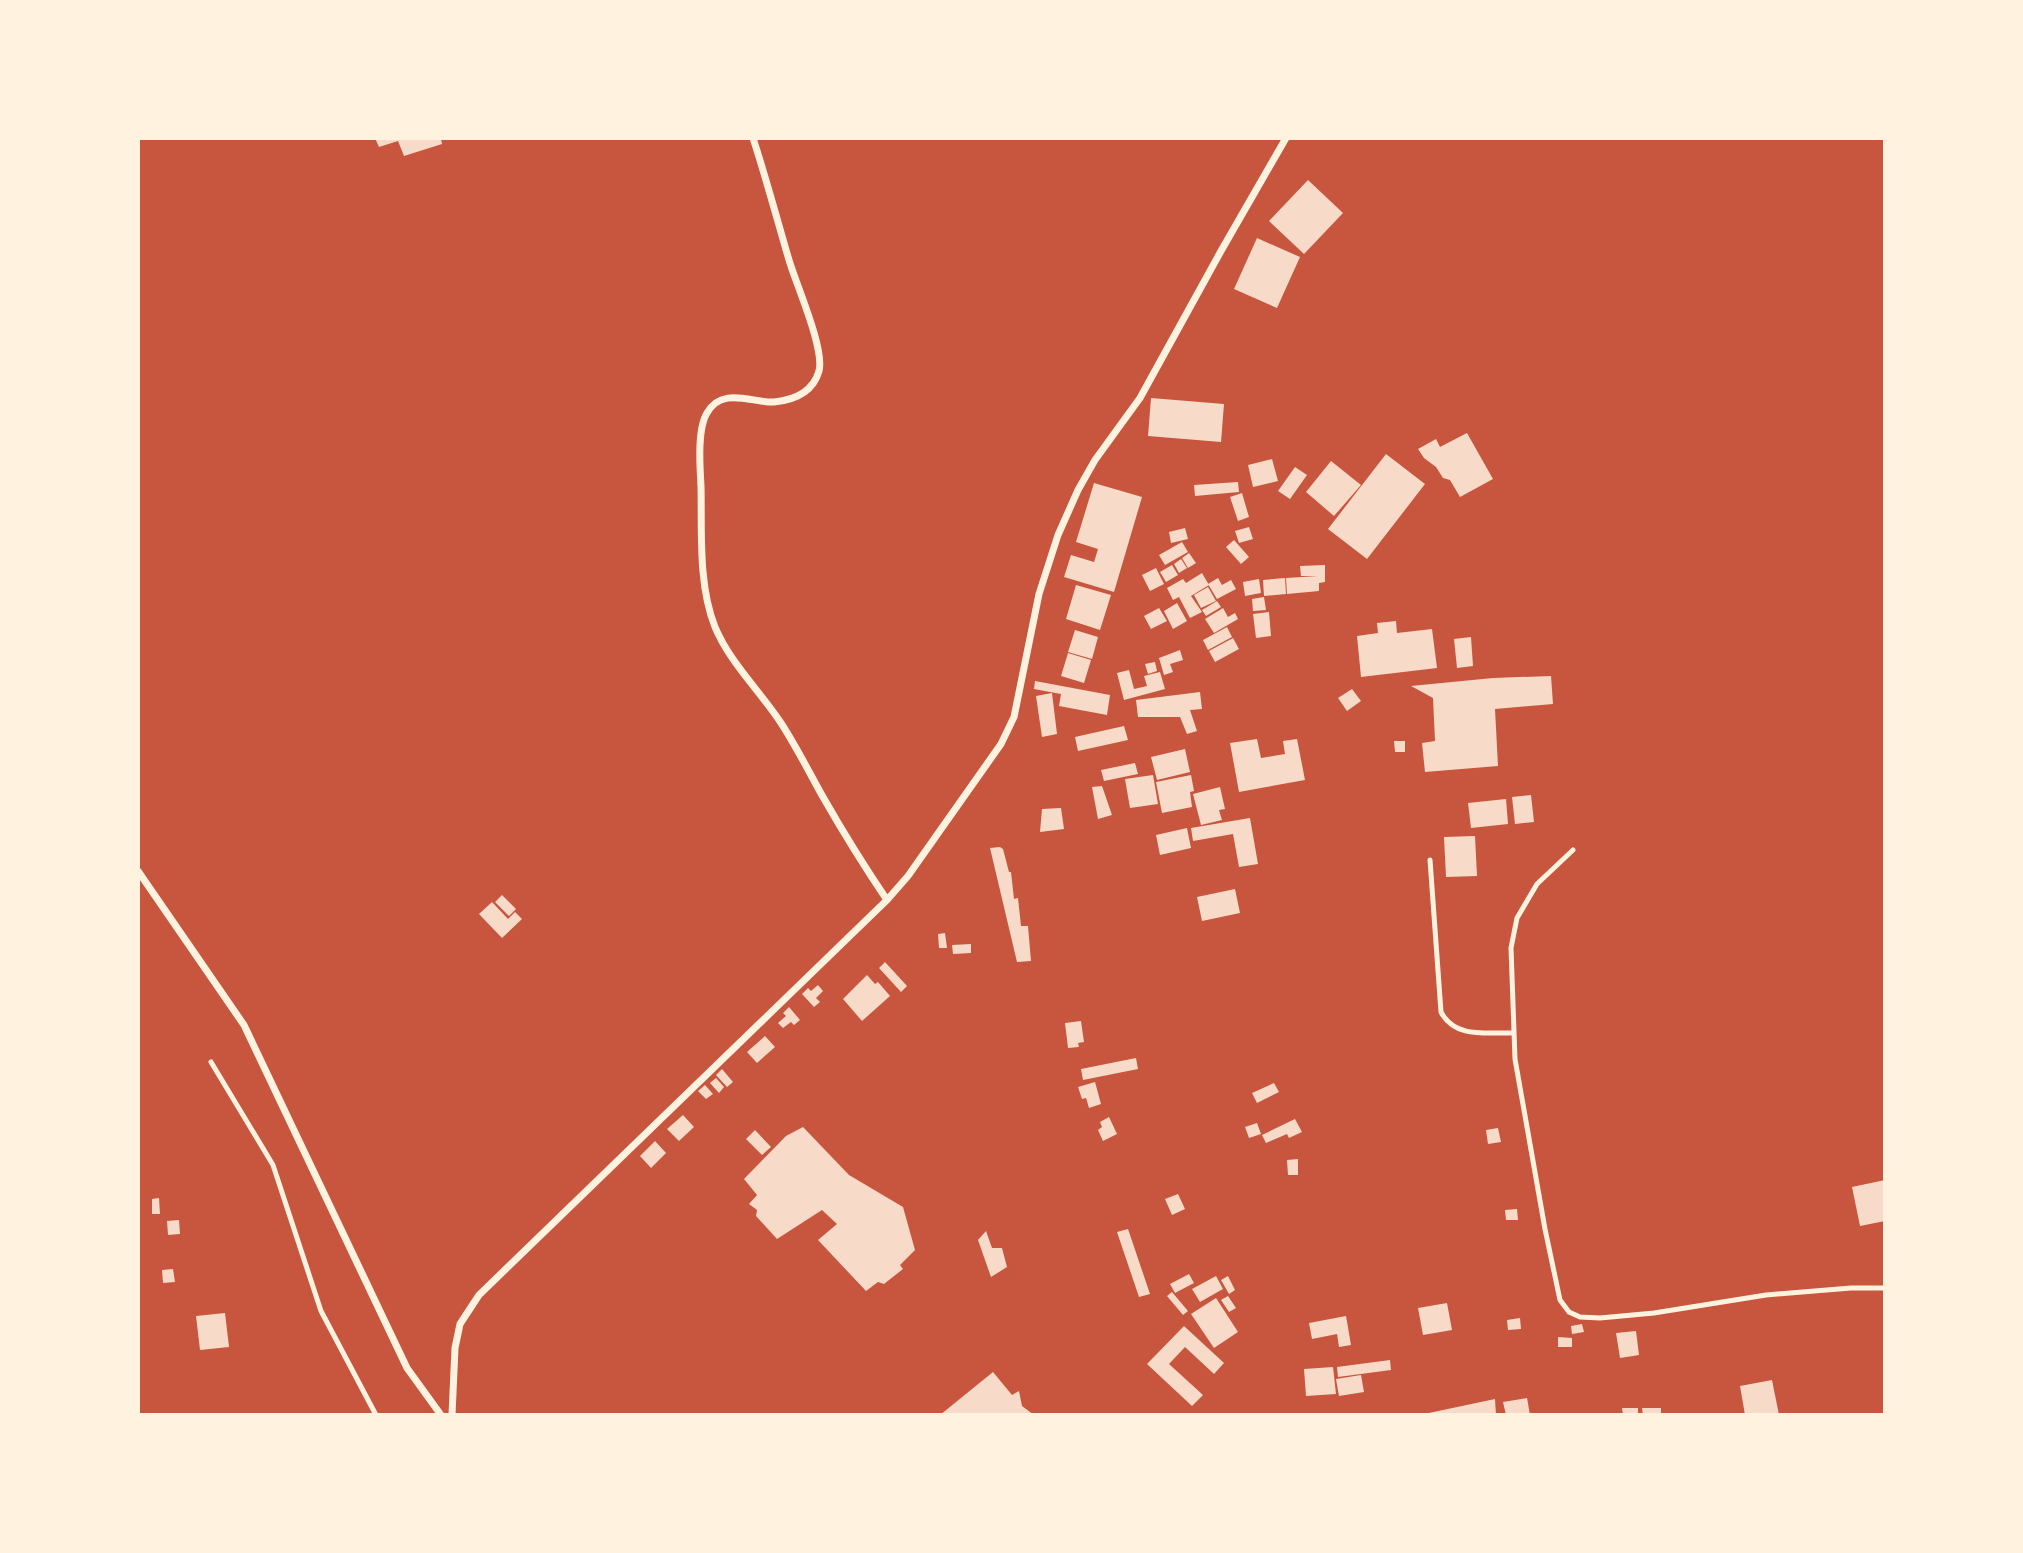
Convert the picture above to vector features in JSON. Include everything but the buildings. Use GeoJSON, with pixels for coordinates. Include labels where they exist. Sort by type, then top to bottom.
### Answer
{"type":"FeatureCollection","features":[{"type":"Feature","properties":{"kind":"street"},"geometry":{"type":"LineString","coordinates":[[753,138],[789,262],[813,332],[820,370],[810,389],[789,400],[767,402],[735,397],[718,401],[706,413],[701,438],[701,483],[704,570],[708,601],[715,627],[728,652],[781,723],[845,835],[887,900]]}},
{"type":"Feature","properties":{"kind":"street"},"geometry":{"type":"LineString","coordinates":[[452,1415],[455,1348],[460,1324],[479,1294],[887,900],[908,876],[1001,744],[1014,717],[1039,594],[1058,536],[1078,490],[1095,460],[1140,398],[1286,138]]}},
{"type":"Feature","properties":{"kind":"street"},"geometry":{"type":"LineString","coordinates":[[138,871],[244,1025],[407,1368],[441,1415]]}},
{"type":"Feature","properties":{"kind":"lane"},"geometry":{"type":"LineString","coordinates":[[1573,850],[1537,884],[1517,918],[1511,948],[1513,1032],[1545,1229],[1560,1300],[1569,1311],[1580,1317],[1600,1318],[1654,1313],[1766,1295],[1885,1288]]}},
{"type":"Feature","properties":{"kind":"lane"},"geometry":{"type":"LineString","coordinates":[[1430,860],[1441,1012],[1448,1023],[1459,1030],[1513,1032]]}},
{"type":"Feature","properties":{"kind":"lane"},"geometry":{"type":"LineString","coordinates":[[211,1062],[273,1165],[320,1311],[376,1415]]}}]}
